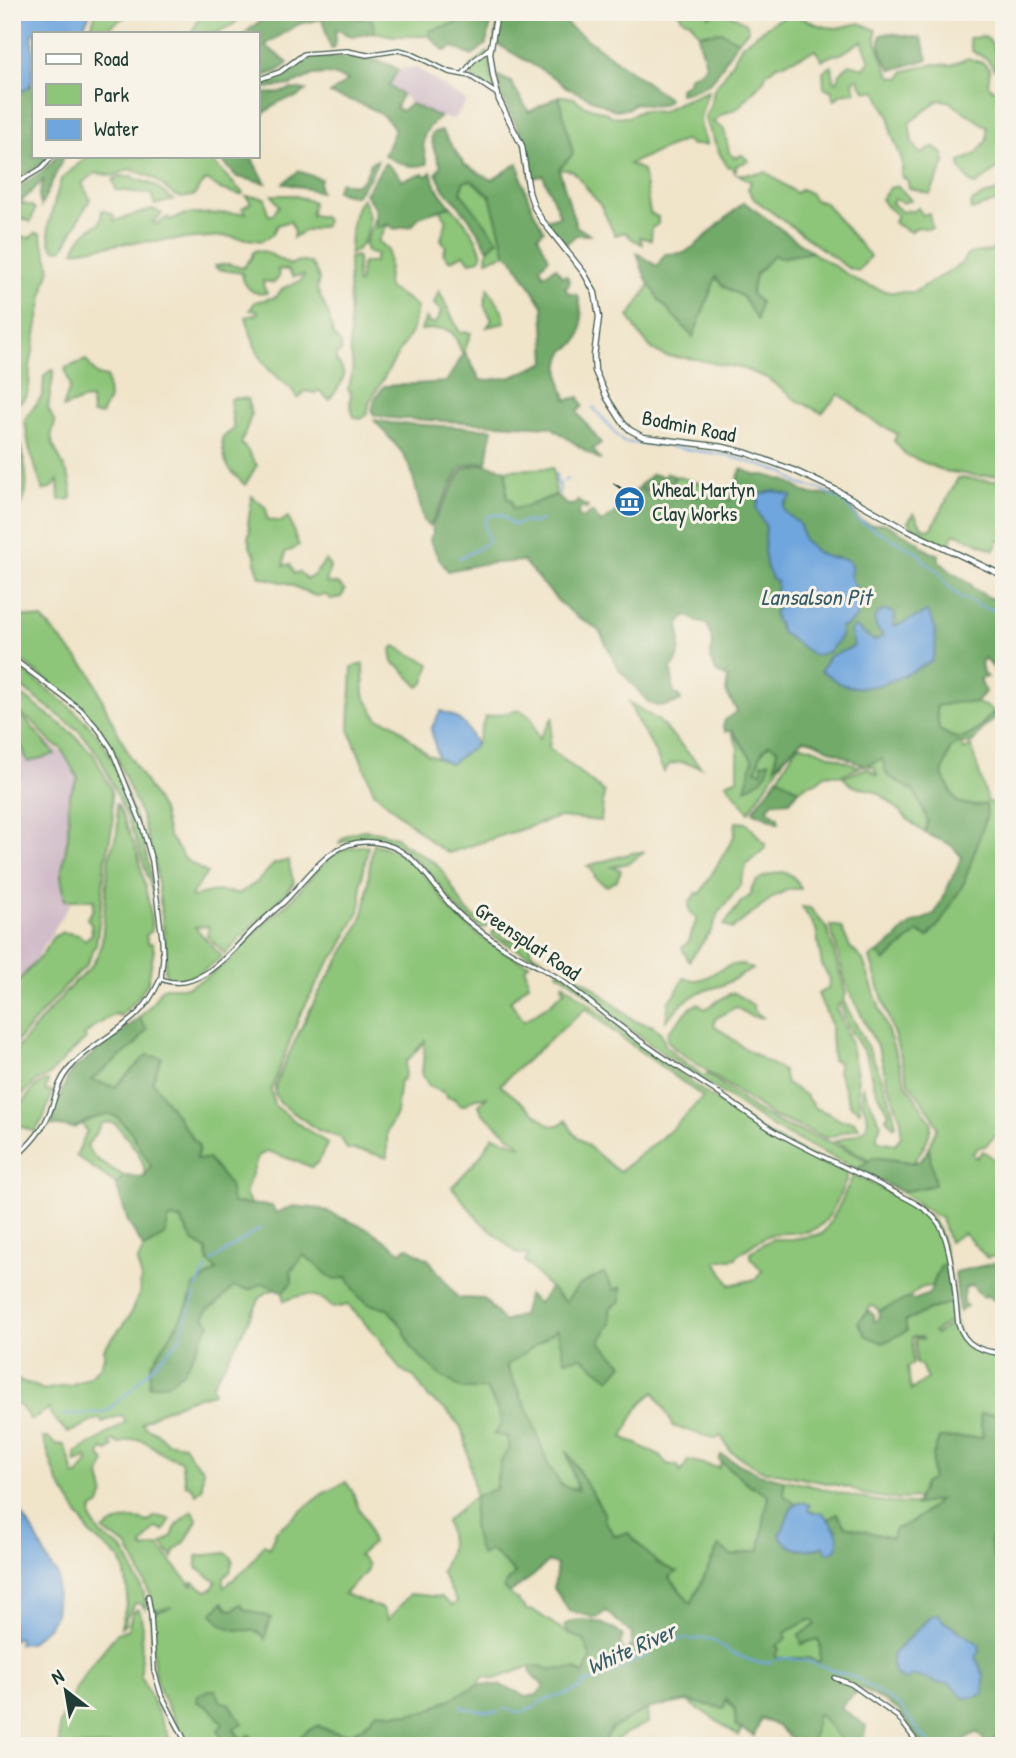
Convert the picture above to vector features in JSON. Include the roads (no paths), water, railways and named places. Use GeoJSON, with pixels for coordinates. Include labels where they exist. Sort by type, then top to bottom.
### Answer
{"type":"FeatureCollection","features":[{"type":"Feature","properties":{"kind":"main road","name":"Bodmin Road"},"geometry":{"type":"LineString","coordinates":[[496,12],[491,65],[497,94],[522,146],[534,207],[595,293],[599,317],[595,370],[607,398],[626,427],[643,437],[723,447],[793,470],[836,490],[909,531],[1004,576]]}},
{"type":"Feature","properties":{"kind":"street"},"geometry":{"type":"LineString","coordinates":[[463,74],[473,61],[491,47]]}},
{"type":"Feature","properties":{"kind":"street"},"geometry":{"type":"LineString","coordinates":[[259,79],[280,72],[304,54],[346,51],[368,55],[402,50],[449,72],[473,78],[497,94]]}},
{"type":"Feature","properties":{"kind":"street"},"geometry":{"type":"LineString","coordinates":[[12,186],[42,168],[51,158]]}},
{"type":"Feature","properties":{"kind":"street"},"geometry":{"type":"LineString","coordinates":[[12,658],[81,710],[111,748],[141,822],[152,861],[163,958],[161,979],[151,998],[135,1016],[74,1063],[59,1083],[51,1110],[39,1133],[12,1160]]}},
{"type":"Feature","properties":{"kind":"street","name":"Greensplat Road"},"geometry":{"type":"LineString","coordinates":[[161,979],[169,983],[192,981],[226,958],[335,850],[368,841],[394,846],[412,859],[457,913],[476,929],[559,979],[687,1074],[774,1131],[883,1185],[929,1213],[937,1220],[949,1252],[961,1334],[983,1350],[1004,1354]]}},
{"type":"Feature","properties":{"kind":"street"},"geometry":{"type":"LineString","coordinates":[[148,1595],[154,1671],[160,1694],[188,1746]]}},
{"type":"Feature","properties":{"kind":"street"},"geometry":{"type":"LineString","coordinates":[[835,1678],[851,1684],[898,1717],[920,1746]]}},
{"type":"Feature","properties":{"kind":"water"},"geometry":{"type":"Polygon","coordinates":[[[12,12],[91,12],[81,32],[32,32],[32,80],[29,87],[12,96],[12,12]]]}},
{"type":"Feature","properties":{"kind":"water","name":"Lansalson Pit"},"geometry":{"type":"Polygon","coordinates":[[[774,491],[792,496],[783,509],[799,524],[807,543],[826,556],[848,560],[852,567],[851,577],[858,597],[857,617],[846,626],[840,627],[841,636],[830,651],[815,656],[781,632],[775,620],[774,613],[779,606],[775,593],[776,580],[773,580],[767,568],[764,551],[766,527],[756,508],[759,501],[757,495],[774,491]]]}},
{"type":"Feature","properties":{"kind":"water"},"geometry":{"type":"Polygon","coordinates":[[[886,610],[893,613],[894,627],[927,612],[936,635],[932,661],[875,686],[851,687],[839,683],[821,671],[829,656],[854,646],[850,631],[855,627],[874,641],[884,636],[877,629],[874,619],[878,613],[886,610]]]}},
{"type":"Feature","properties":{"kind":"water"},"geometry":{"type":"Polygon","coordinates":[[[441,711],[463,723],[476,745],[450,764],[438,758],[431,729],[441,711]]]}},
{"type":"Feature","properties":{"kind":"water"},"geometry":{"type":"Polygon","coordinates":[[[12,1500],[58,1575],[55,1615],[48,1627],[29,1643],[18,1644],[18,1637],[12,1640],[12,1500]]]}},
{"type":"Feature","properties":{"kind":"water"},"geometry":{"type":"Polygon","coordinates":[[[802,1502],[810,1505],[808,1509],[814,1513],[822,1512],[832,1524],[838,1538],[837,1549],[829,1553],[824,1546],[799,1549],[783,1540],[780,1534],[790,1511],[802,1502]]]}},
{"type":"Feature","properties":{"kind":"water"},"geometry":{"type":"Polygon","coordinates":[[[939,1614],[943,1621],[979,1644],[980,1651],[976,1658],[984,1676],[984,1693],[964,1698],[949,1683],[938,1683],[913,1675],[907,1680],[894,1671],[892,1655],[931,1616],[939,1614]]]}},
{"type":"Feature","properties":{"kind":"waterway"},"geometry":{"type":"LineString","coordinates":[[593,407],[623,442],[665,446]]}},
{"type":"Feature","properties":{"kind":"waterway"},"geometry":{"type":"LineString","coordinates":[[670,447],[726,455],[785,473],[799,484],[823,490],[845,503],[859,521],[917,552],[962,599],[1004,612]]}},
{"type":"Feature","properties":{"kind":"waterway"},"geometry":{"type":"LineString","coordinates":[[556,474],[557,482]]}},
{"type":"Feature","properties":{"kind":"waterway"},"geometry":{"type":"LineString","coordinates":[[564,481],[569,478]]}},
{"type":"Feature","properties":{"kind":"waterway"},"geometry":{"type":"LineString","coordinates":[[558,484],[560,483],[559,494]]}},
{"type":"Feature","properties":{"kind":"waterway"},"geometry":{"type":"LineString","coordinates":[[459,558],[489,541],[485,525],[486,519],[491,515],[502,515],[513,525],[541,520]]}},
{"type":"Feature","properties":{"kind":"waterway"},"geometry":{"type":"LineString","coordinates":[[212,1261],[260,1228]]}},
{"type":"Feature","properties":{"kind":"waterway"},"geometry":{"type":"LineString","coordinates":[[196,1288],[207,1268]]}},
{"type":"Feature","properties":{"kind":"waterway"},"geometry":{"type":"LineString","coordinates":[[134,1386],[178,1341],[195,1294]]}},
{"type":"Feature","properties":{"kind":"waterway"},"geometry":{"type":"LineString","coordinates":[[63,1415],[106,1412],[132,1389]]}},
{"type":"Feature","properties":{"kind":"waterway","name":"White River"},"geometry":{"type":"LineString","coordinates":[[504,1709],[521,1713],[542,1701],[581,1688],[584,1683],[601,1678],[657,1647],[683,1638],[713,1640],[731,1653],[759,1663],[771,1662]]}},
{"type":"Feature","properties":{"kind":"waterway","name":"White River"},"geometry":{"type":"LineString","coordinates":[[775,1660],[786,1658],[807,1661],[856,1678],[901,1707],[920,1733],[934,1746]]}},
{"type":"Feature","properties":{"kind":"waterway","name":"White River"},"geometry":{"type":"LineString","coordinates":[[460,1706],[487,1712],[498,1711]]}},
{"type":"Feature","properties":{"kind":"railway"},"geometry":{"type":"LineString","coordinates":[[613,483],[622,489]]}},
{"type":"Feature","properties":{"kind":"place","name":"Wheal Martyn Clay Works"},"geometry":{"type":"Point","coordinates":[629,501]}}]}
